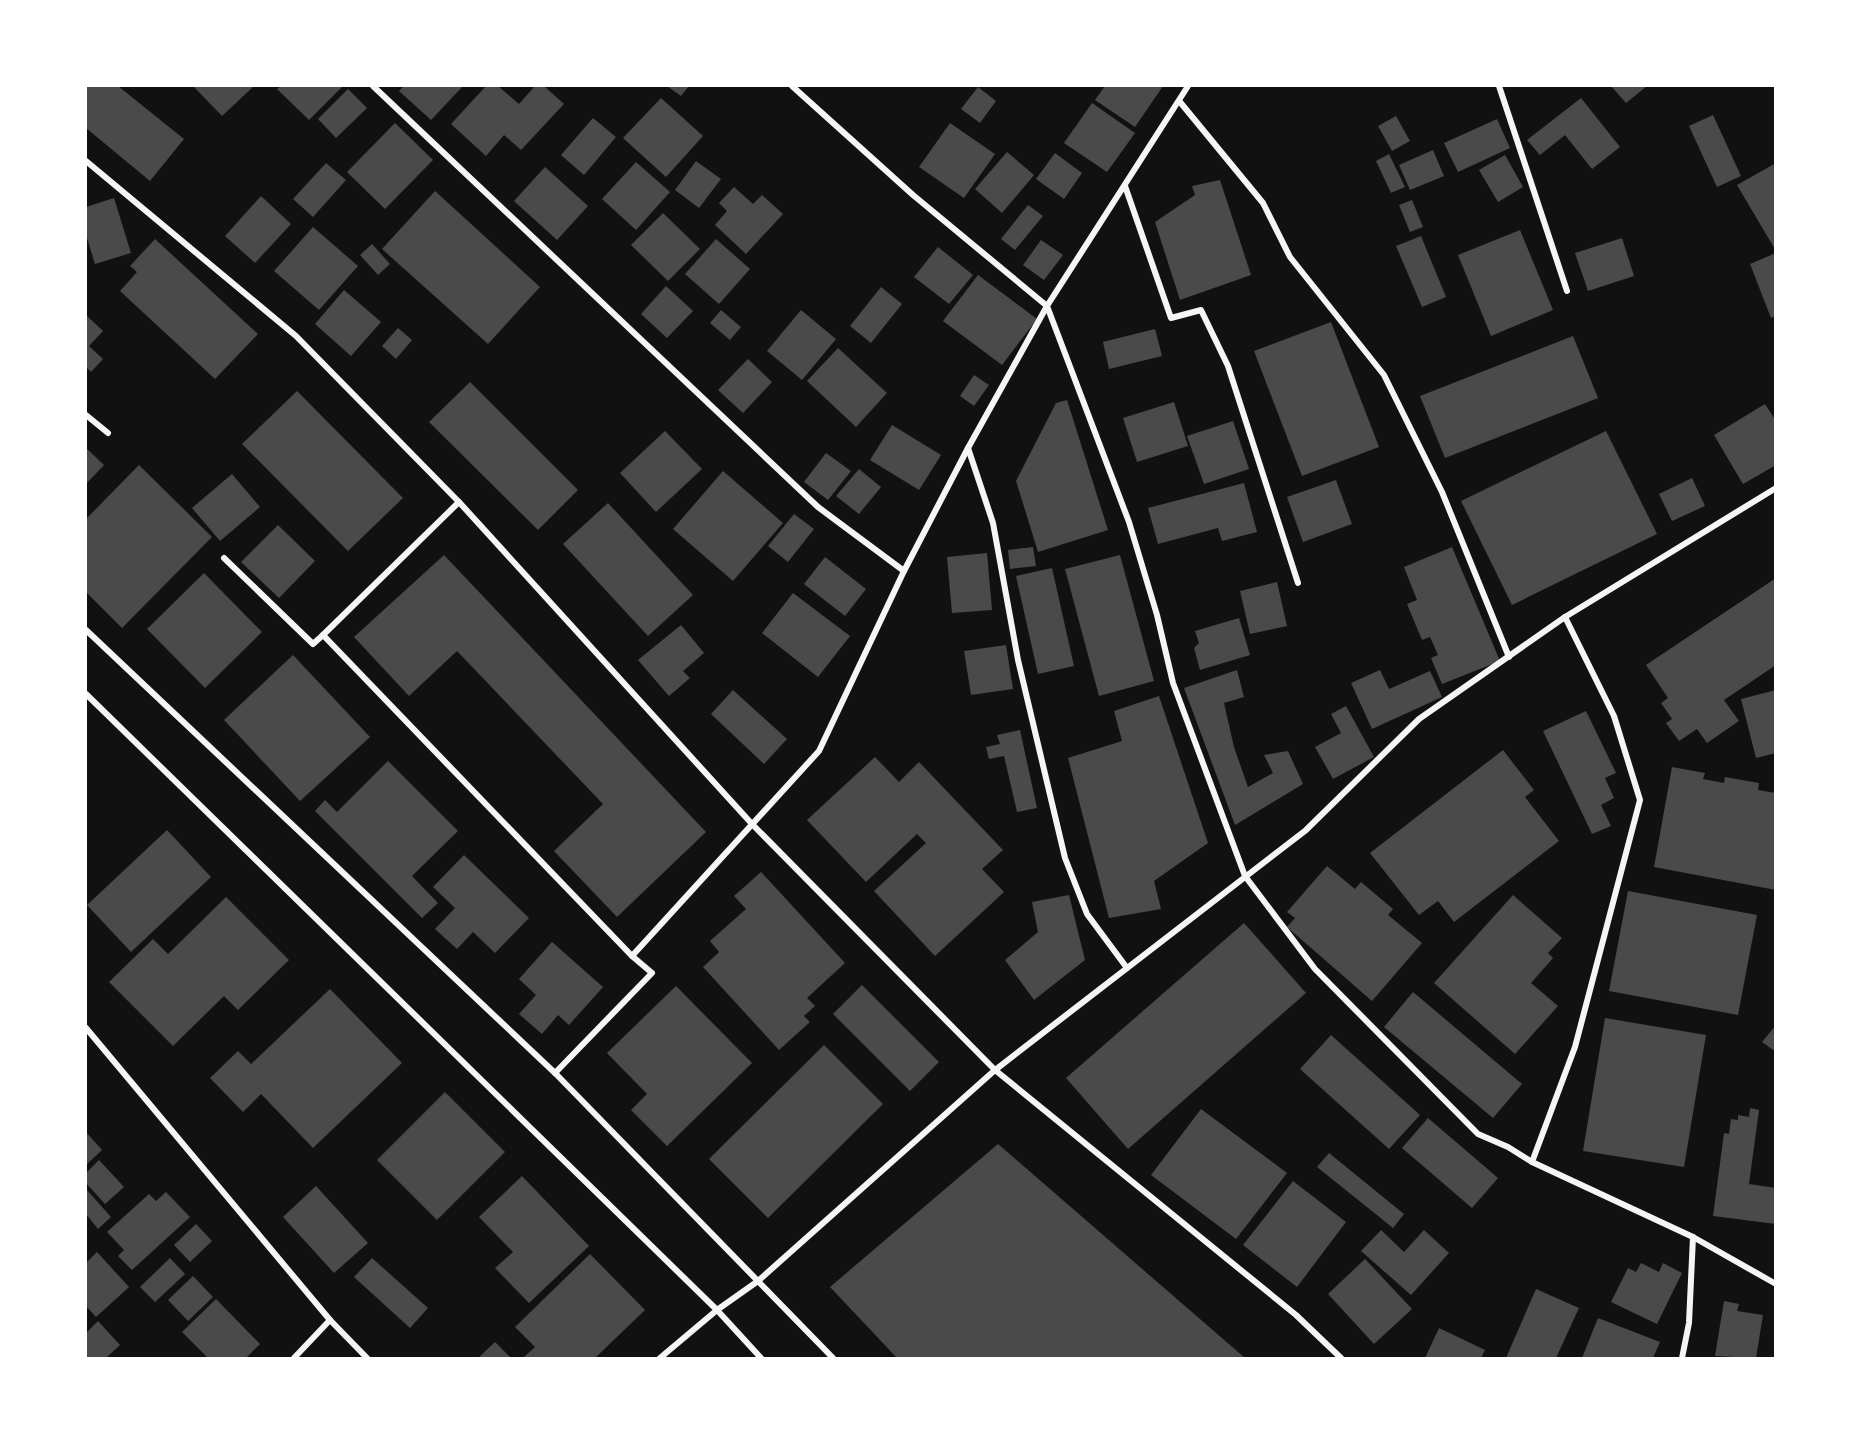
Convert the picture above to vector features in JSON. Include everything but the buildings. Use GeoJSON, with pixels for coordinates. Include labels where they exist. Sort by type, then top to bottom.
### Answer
{"type":"FeatureCollection","features":[{"type":"Feature","properties":{"kind":"street"},"geometry":{"type":"LineString","coordinates":[[373,86],[818,507],[904,571]]}},
{"type":"Feature","properties":{"kind":"street"},"geometry":{"type":"LineString","coordinates":[[792,86],[913,195],[1047,306],[1129,522],[1157,615],[1173,683],[1245,876],[1315,969],[1478,1134],[1508,1147],[1532,1162],[1693,1237],[1776,1284]]}},
{"type":"Feature","properties":{"kind":"street"},"geometry":{"type":"LineString","coordinates":[[633,956],[819,751],[904,571],[968,448],[1047,306],[1180,102],[1188,86]]}},
{"type":"Feature","properties":{"kind":"street"},"geometry":{"type":"LineString","coordinates":[[1499,86],[1567,291]]}},
{"type":"Feature","properties":{"kind":"street"},"geometry":{"type":"LineString","coordinates":[[1180,102],[1263,203],[1290,257],[1383,375],[1442,492],[1509,657]]}},
{"type":"Feature","properties":{"kind":"street"},"geometry":{"type":"LineString","coordinates":[[86,161],[296,336],[459,502],[752,824],[995,1070],[1296,1315],[1341,1359]]}},
{"type":"Feature","properties":{"kind":"street"},"geometry":{"type":"LineString","coordinates":[[1125,186],[1171,318],[1201,310],[1228,366],[1298,583]]}},
{"type":"Feature","properties":{"kind":"street"},"geometry":{"type":"LineString","coordinates":[[86,415],[108,433]]}},
{"type":"Feature","properties":{"kind":"street"},"geometry":{"type":"LineString","coordinates":[[968,448],[993,523],[1018,660],[1065,858],[1087,914],[1127,968]]}},
{"type":"Feature","properties":{"kind":"street"},"geometry":{"type":"LineString","coordinates":[[660,1359],[717,1310],[758,1281],[995,1070],[1306,830],[1419,719],[1565,617],[1776,488]]}},
{"type":"Feature","properties":{"kind":"street"},"geometry":{"type":"LineString","coordinates":[[224,558],[314,644],[459,502]]}},
{"type":"Feature","properties":{"kind":"street"},"geometry":{"type":"LineString","coordinates":[[1532,1162],[1575,1047],[1640,800],[1614,716],[1565,617]]}},
{"type":"Feature","properties":{"kind":"street"},"geometry":{"type":"LineString","coordinates":[[86,630],[555,1073],[833,1359]]}},
{"type":"Feature","properties":{"kind":"street"},"geometry":{"type":"LineString","coordinates":[[324,635],[652,973],[555,1073]]}},
{"type":"Feature","properties":{"kind":"street"},"geometry":{"type":"LineString","coordinates":[[86,694],[717,1310],[761,1359]]}},
{"type":"Feature","properties":{"kind":"street"},"geometry":{"type":"LineString","coordinates":[[86,1028],[330,1320],[367,1359]]}},
{"type":"Feature","properties":{"kind":"street"},"geometry":{"type":"LineString","coordinates":[[1682,1359],[1689,1323],[1693,1237]]}},
{"type":"Feature","properties":{"kind":"street"},"geometry":{"type":"LineString","coordinates":[[294,1359],[330,1320]]}}]}
